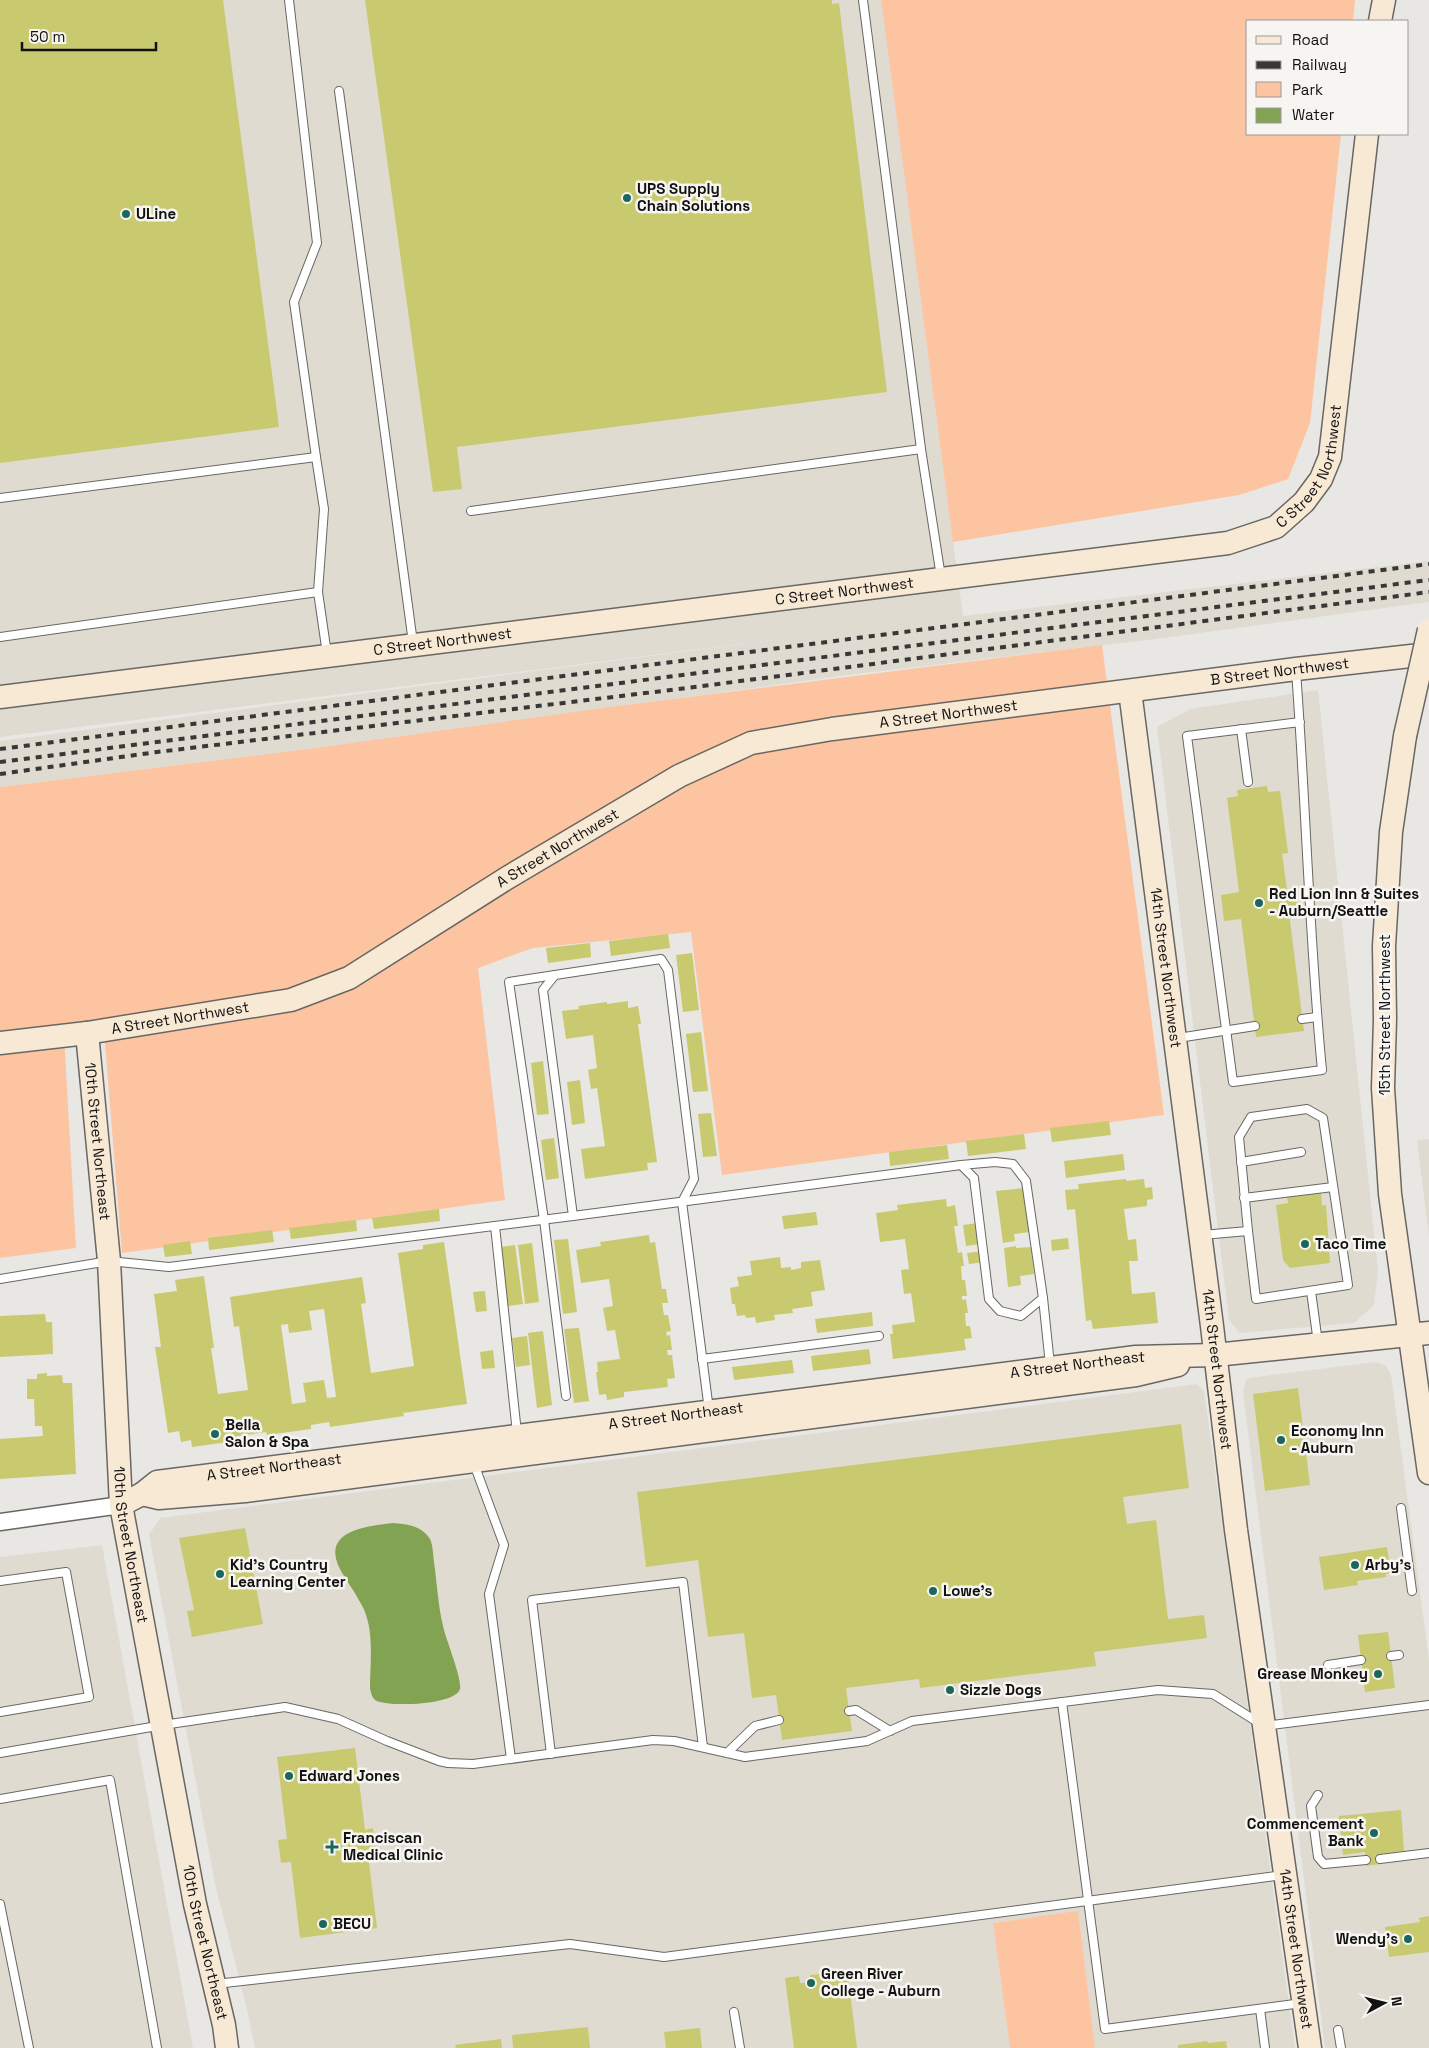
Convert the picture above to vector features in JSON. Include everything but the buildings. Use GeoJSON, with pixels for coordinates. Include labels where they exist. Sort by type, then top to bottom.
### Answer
{"type":"FeatureCollection","features":[{"type":"Feature","properties":{"kind":"street"},"geometry":{"type":"LineString","coordinates":[[1380,20],[1384,0]]}},
{"type":"Feature","properties":{"kind":"street","name":"C Street Northwest"},"geometry":{"type":"LineString","coordinates":[[0,697],[1228,543],[1276,527],[1304,502],[1320,479],[1330,457],[1367,135]]}},
{"type":"Feature","properties":{"kind":"street","name":"15th Street Northwest"},"geometry":{"type":"LineString","coordinates":[[1429,630],[1405,736],[1390,832],[1384,946],[1385,1019],[1383,1088],[1390,1194],[1420,1334],[1429,1473]]}},
{"type":"Feature","properties":{"kind":"street","name":"B Street Northwest"},"geometry":{"type":"LineString","coordinates":[[1130,691],[1429,654]]}},
{"type":"Feature","properties":{"kind":"street","name":"A Street Northwest"},"geometry":{"type":"LineString","coordinates":[[0,1043],[87,1033],[291,1000],[349,978],[507,878],[679,776],[751,743],[832,729],[1130,691]]}},
{"type":"Feature","properties":{"kind":"street","name":"14th Street Northwest"},"geometry":{"type":"LineString","coordinates":[[1130,691],[1236,1530],[1310,2048]]}},
{"type":"Feature","properties":{"kind":"street","name":"10th Street Northeast"},"geometry":{"type":"LineString","coordinates":[[87,1033],[110,1261],[121,1505],[195,1904],[224,2025],[227,2048]]}},
{"type":"Feature","properties":{"kind":"street","name":"A Street Northeast"},"geometry":{"type":"LineString","coordinates":[[472,1451],[518,1436],[711,1421],[1051,1368],[1136,1357],[1215,1355],[1420,1334]]}},
{"type":"Feature","properties":{"kind":"street","name":"A Street Northeast"},"geometry":{"type":"LineString","coordinates":[[0,1522],[121,1505],[142,1494],[159,1498],[245,1491],[472,1451],[711,1421],[1136,1375],[1215,1355]]}},
{"type":"Feature","properties":{"kind":"lane"},"geometry":{"type":"LineString","coordinates":[[289,0],[317,243],[294,302],[324,509],[318,592],[328,656]]}},
{"type":"Feature","properties":{"kind":"lane"},"geometry":{"type":"LineString","coordinates":[[863,0],[921,449],[941,579]]}},
{"type":"Feature","properties":{"kind":"lane"},"geometry":{"type":"LineString","coordinates":[[339,91],[413,645]]}},
{"type":"Feature","properties":{"kind":"lane"},"geometry":{"type":"LineString","coordinates":[[471,511],[921,449]]}},
{"type":"Feature","properties":{"kind":"lane"},"geometry":{"type":"LineString","coordinates":[[0,498],[316,457]]}},
{"type":"Feature","properties":{"kind":"lane"},"geometry":{"type":"LineString","coordinates":[[0,637],[318,592]]}},
{"type":"Feature","properties":{"kind":"lane"},"geometry":{"type":"LineString","coordinates":[[1296,669],[1300,722],[1317,1017],[1322,1070],[1233,1082],[1187,736],[1300,722]]}},
{"type":"Feature","properties":{"kind":"lane"},"geometry":{"type":"LineString","coordinates":[[1241,729],[1248,782]]}},
{"type":"Feature","properties":{"kind":"lane"},"geometry":{"type":"LineString","coordinates":[[566,1396],[544,1220],[509,982],[661,959],[668,970],[694,1179],[682,1202],[711,1421]]}},
{"type":"Feature","properties":{"kind":"lane"},"geometry":{"type":"LineString","coordinates":[[555,975],[543,990],[573,1216]]}},
{"type":"Feature","properties":{"kind":"lane"},"geometry":{"type":"LineString","coordinates":[[1302,1019],[1317,1017]]}},
{"type":"Feature","properties":{"kind":"lane"},"geometry":{"type":"LineString","coordinates":[[1174,1039],[1255,1026]]}},
{"type":"Feature","properties":{"kind":"lane"},"geometry":{"type":"LineString","coordinates":[[1307,1109],[1322,1118],[1348,1285],[1256,1299],[1241,1162],[1239,1137],[1251,1117],[1307,1109]]}},
{"type":"Feature","properties":{"kind":"lane"},"geometry":{"type":"LineString","coordinates":[[1241,1162],[1301,1152]]}},
{"type":"Feature","properties":{"kind":"lane"},"geometry":{"type":"LineString","coordinates":[[0,1279],[110,1261],[169,1267],[995,1162],[1013,1164],[1026,1181],[1051,1368]]}},
{"type":"Feature","properties":{"kind":"lane"},"geometry":{"type":"LineString","coordinates":[[961,1165],[974,1178],[989,1299],[1000,1311],[1021,1316],[1043,1298]]}},
{"type":"Feature","properties":{"kind":"lane"},"geometry":{"type":"LineString","coordinates":[[1244,1198],[1333,1187]]}},
{"type":"Feature","properties":{"kind":"lane"},"geometry":{"type":"LineString","coordinates":[[495,1226],[518,1436]]}},
{"type":"Feature","properties":{"kind":"lane"},"geometry":{"type":"LineString","coordinates":[[1200,1236],[1248,1231]]}},
{"type":"Feature","properties":{"kind":"lane"},"geometry":{"type":"LineString","coordinates":[[1311,1291],[1319,1345]]}},
{"type":"Feature","properties":{"kind":"lane"},"geometry":{"type":"LineString","coordinates":[[702,1359],[879,1336]]}},
{"type":"Feature","properties":{"kind":"lane"},"geometry":{"type":"LineString","coordinates":[[472,1451],[504,1545],[489,1594],[511,1759]]}},
{"type":"Feature","properties":{"kind":"lane"},"geometry":{"type":"LineString","coordinates":[[1400,1508],[1412,1591]]}},
{"type":"Feature","properties":{"kind":"lane"},"geometry":{"type":"LineString","coordinates":[[0,1581],[66,1572],[88,1696],[0,1712]]}},
{"type":"Feature","properties":{"kind":"lane"},"geometry":{"type":"LineString","coordinates":[[551,1754],[532,1600],[683,1582],[703,1747]]}},
{"type":"Feature","properties":{"kind":"lane"},"geometry":{"type":"LineString","coordinates":[[1328,1664],[1361,1660]]}},
{"type":"Feature","properties":{"kind":"lane"},"geometry":{"type":"LineString","coordinates":[[0,1753],[268,1708],[285,1707],[338,1718],[387,1741],[448,1763],[473,1764],[653,1740],[674,1741],[746,1757],[794,1752],[867,1742],[912,1721],[1158,1690],[1213,1694],[1264,1726],[1429,1705]]}},
{"type":"Feature","properties":{"kind":"lane"},"geometry":{"type":"LineString","coordinates":[[1062,1702],[1105,2029],[1304,2003]]}},
{"type":"Feature","properties":{"kind":"lane"},"geometry":{"type":"LineString","coordinates":[[849,1711],[856,1710],[890,1731]]}},
{"type":"Feature","properties":{"kind":"lane"},"geometry":{"type":"LineString","coordinates":[[727,1752],[755,1726],[780,1720]]}},
{"type":"Feature","properties":{"kind":"lane"},"geometry":{"type":"LineString","coordinates":[[0,1799],[110,1780],[158,2048]]}},
{"type":"Feature","properties":{"kind":"lane"},"geometry":{"type":"LineString","coordinates":[[1318,1795],[1311,1806],[1318,1857],[1324,1864],[1366,1860]]}},
{"type":"Feature","properties":{"kind":"lane"},"geometry":{"type":"LineString","coordinates":[[1380,1859],[1429,1853]]}},
{"type":"Feature","properties":{"kind":"lane"},"geometry":{"type":"LineString","coordinates":[[214,1984],[570,1944],[664,1957],[1285,1875]]}},
{"type":"Feature","properties":{"kind":"lane"},"geometry":{"type":"LineString","coordinates":[[0,1904],[29,2048]]}},
{"type":"Feature","properties":{"kind":"lane"},"geometry":{"type":"LineString","coordinates":[[1260,2009],[1264,2048]]}},
{"type":"Feature","properties":{"kind":"lane"},"geometry":{"type":"LineString","coordinates":[[734,2012],[740,2048]]}},
{"type":"Feature","properties":{"kind":"lane"},"geometry":{"type":"LineString","coordinates":[[1338,2030],[1340,2048]]}},
{"type":"Feature","properties":{"kind":"shaded area"},"geometry":{"type":"Polygon","coordinates":[[[0,0],[881,0],[963,616],[1429,561],[1429,602],[1163,638],[848,675],[308,749],[0,787],[0,741],[788,638],[0,737],[0,0]]]}},
{"type":"Feature","properties":{"kind":"shaded area"},"geometry":{"type":"Polygon","coordinates":[[[1318,690],[1378,1272],[1374,1305],[1354,1323],[1240,1333],[1229,1320],[1157,727],[1190,709],[1318,690]]]}},
{"type":"Feature","properties":{"kind":"shaded area"},"geometry":{"type":"Polygon","coordinates":[[[1429,1139],[1429,1236],[1417,1141],[1429,1139]]]}},
{"type":"Feature","properties":{"kind":"shaded area"},"geometry":{"type":"Polygon","coordinates":[[[1376,1362],[1386,1366],[1391,1375],[1429,1660],[1429,2048],[1325,2048],[1243,1392],[1246,1380],[1249,1378],[1376,1362]]]}},
{"type":"Feature","properties":{"kind":"shaded area"},"geometry":{"type":"Polygon","coordinates":[[[1197,1384],[1204,1391],[1295,2048],[1095,2048],[1078,1912],[993,1923],[1010,2048],[255,2048],[216,1888],[149,1535],[160,1518],[1197,1384]]]}},
{"type":"Feature","properties":{"kind":"shaded area"},"geometry":{"type":"Polygon","coordinates":[[[102,1545],[193,2048],[0,2048],[0,1557],[102,1545]]]}},
{"type":"Feature","properties":{"kind":"green space"},"geometry":{"type":"Polygon","coordinates":[[[881,0],[1355,0],[1353,20],[1246,20],[1246,135],[1341,135],[1310,423],[1288,479],[1239,495],[953,542],[881,0]]]}},
{"type":"Feature","properties":{"kind":"green space"},"geometry":{"type":"Polygon","coordinates":[[[1102,645],[1164,1115],[722,1175],[691,932],[533,948],[478,968],[505,1200],[122,1253],[104,1031],[64,1035],[76,1248],[0,1258],[0,787],[308,749],[610,707],[1102,645]]]}},
{"type":"Feature","properties":{"kind":"green space"},"geometry":{"type":"Polygon","coordinates":[[[1078,1911],[1095,2048],[1010,2048],[993,1923],[1078,1911]]]}},
{"type":"Feature","properties":{"kind":"water"},"geometry":{"type":"Polygon","coordinates":[[[393,1523],[418,1528],[431,1541],[441,1618],[460,1684],[460,1689],[456,1694],[447,1698],[422,1703],[395,1704],[377,1701],[371,1694],[371,1640],[368,1621],[354,1591],[338,1565],[335,1551],[338,1542],[353,1531],[393,1523]]]}},
{"type":"Feature","properties":{"kind":"railway"},"geometry":{"type":"LineString","coordinates":[[0,749],[1429,564]]}},
{"type":"Feature","properties":{"kind":"railway"},"geometry":{"type":"LineString","coordinates":[[0,762],[1429,580]]}},
{"type":"Feature","properties":{"kind":"railway"},"geometry":{"type":"LineString","coordinates":[[0,774],[157,752],[679,689],[1429,592]]}},
{"type":"Feature","properties":{"kind":"place","name":"UPS Supply Chain Solutions"},"geometry":{"type":"Point","coordinates":[627,198]}},
{"type":"Feature","properties":{"kind":"place","name":"ULine"},"geometry":{"type":"Point","coordinates":[126,214]}},
{"type":"Feature","properties":{"kind":"place","name":"Red Lion Inn & Suites - Auburn/Seattle"},"geometry":{"type":"Point","coordinates":[1259,903]}},
{"type":"Feature","properties":{"kind":"place","name":"Taco Time"},"geometry":{"type":"Point","coordinates":[1305,1244]}},
{"type":"Feature","properties":{"kind":"place","name":"Bella Salon & Spa"},"geometry":{"type":"Point","coordinates":[215,1434]}},
{"type":"Feature","properties":{"kind":"place","name":"Economy Inn - Auburn"},"geometry":{"type":"Point","coordinates":[1281,1440]}},
{"type":"Feature","properties":{"kind":"place","name":"Arby's"},"geometry":{"type":"Point","coordinates":[1355,1565]}},
{"type":"Feature","properties":{"kind":"place","name":"Kid's Country Learning Center"},"geometry":{"type":"Point","coordinates":[220,1574]}},
{"type":"Feature","properties":{"kind":"place","name":"Lowe's"},"geometry":{"type":"Point","coordinates":[933,1591]}},
{"type":"Feature","properties":{"kind":"place","name":"Grease Monkey"},"geometry":{"type":"Point","coordinates":[1378,1674]}},
{"type":"Feature","properties":{"kind":"place","name":"Sizzle Dogs"},"geometry":{"type":"Point","coordinates":[950,1690]}},
{"type":"Feature","properties":{"kind":"place","name":"Edward Jones"},"geometry":{"type":"Point","coordinates":[289,1776]}},
{"type":"Feature","properties":{"kind":"place","name":"Commencement Bank"},"geometry":{"type":"Point","coordinates":[1374,1833]}},
{"type":"Feature","properties":{"kind":"place","name":"Franciscan Medical Clinic"},"geometry":{"type":"Point","coordinates":[332,1847]}},
{"type":"Feature","properties":{"kind":"place","name":"BECU"},"geometry":{"type":"Point","coordinates":[323,1924]}},
{"type":"Feature","properties":{"kind":"place","name":"Wendy's"},"geometry":{"type":"Point","coordinates":[1408,1939]}},
{"type":"Feature","properties":{"kind":"place","name":"Green River College - Auburn"},"geometry":{"type":"Point","coordinates":[811,1983]}}]}
